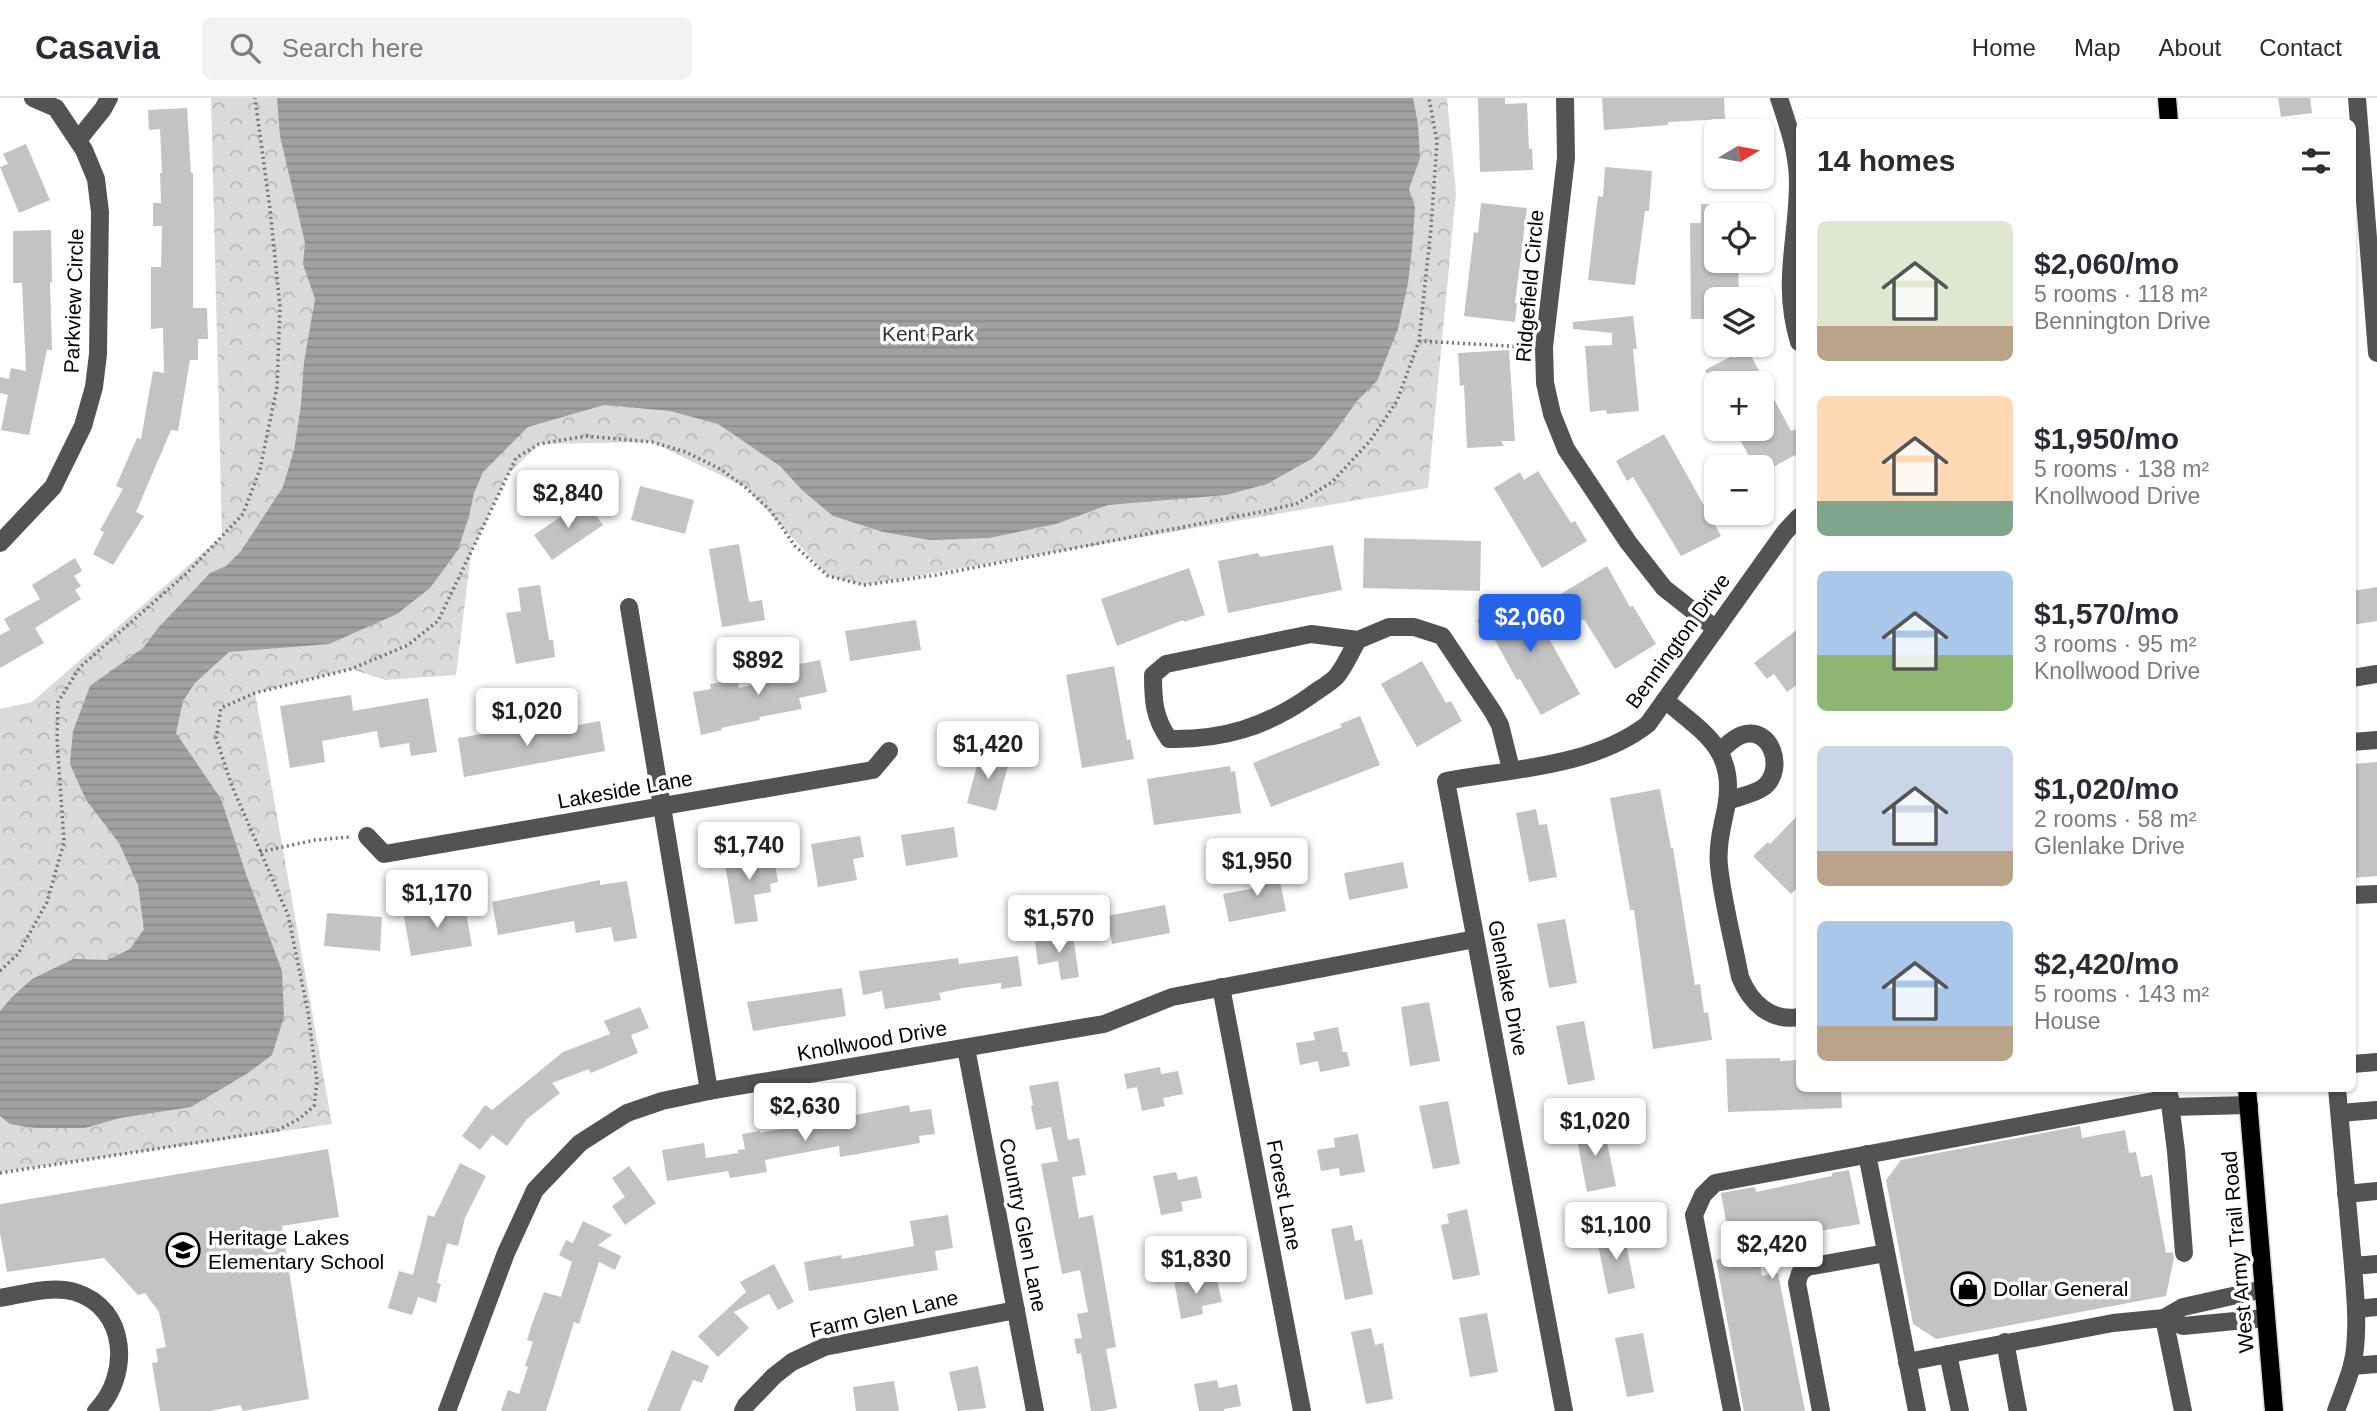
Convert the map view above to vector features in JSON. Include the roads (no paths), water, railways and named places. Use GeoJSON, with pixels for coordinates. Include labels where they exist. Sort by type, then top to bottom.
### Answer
{"type":"FeatureCollection","features":[{"type":"Feature","properties":{"kind":"main road"},"geometry":{"type":"LineString","coordinates":[[2167,98],[2169,119]]}},
{"type":"Feature","properties":{"kind":"main road","name":"West Army Trail Road"},"geometry":{"type":"LineString","coordinates":[[2248,1097],[2274,1411]]}},
{"type":"Feature","properties":{"kind":"street"},"geometry":{"type":"LineString","coordinates":[[78,140],[109,98]]}},
{"type":"Feature","properties":{"kind":"street","name":"Ridgefield Circle"},"geometry":{"type":"LineString","coordinates":[[1565,98],[1566,158],[1544,347],[1545,383],[1552,414],[1572,460],[1628,542],[1664,588],[1716,629]]}},
{"type":"Feature","properties":{"kind":"street"},"geometry":{"type":"LineString","coordinates":[[1779,98],[1796,159]]}},
{"type":"Feature","properties":{"kind":"street"},"geometry":{"type":"LineString","coordinates":[[2357,98],[2377,353]]}},
{"type":"Feature","properties":{"kind":"street","name":"Parkview Circle"},"geometry":{"type":"LineString","coordinates":[[0,543],[53,487],[83,425],[94,387],[99,354],[100,212],[96,179],[78,140],[56,108],[39,99]]}},
{"type":"Feature","properties":{"kind":"street"},"geometry":{"type":"LineString","coordinates":[[1796,214],[1789,295],[1796,328]]}},
{"type":"Feature","properties":{"kind":"street","name":"Bennington Drive"},"geometry":{"type":"LineString","coordinates":[[1446,780],[1580,758],[1605,750],[1636,733],[1648,724],[1796,520]]}},
{"type":"Feature","properties":{"kind":"street"},"geometry":{"type":"LineString","coordinates":[[629,607],[709,1091]]}},
{"type":"Feature","properties":{"kind":"street"},"geometry":{"type":"LineString","coordinates":[[1358,640],[1336,677],[1269,721],[1220,735],[1169,739],[1159,725],[1153,705],[1153,675],[1166,664],[1311,634],[1358,640],[1390,627],[1401,626],[1424,629],[1442,636],[1500,725],[1511,769]]}},
{"type":"Feature","properties":{"kind":"street"},"geometry":{"type":"LineString","coordinates":[[2356,677],[2377,674]]}},
{"type":"Feature","properties":{"kind":"street"},"geometry":{"type":"LineString","coordinates":[[1665,700],[1706,735],[1720,751],[1728,767],[1727,801],[1718,846],[1719,866],[1740,977],[1745,990],[1758,1007],[1775,1015],[1796,1017]]}},
{"type":"Feature","properties":{"kind":"street"},"geometry":{"type":"LineString","coordinates":[[1720,751],[1744,734],[1755,734],[1766,741],[1776,762],[1773,774],[1764,787],[1727,801]]}},
{"type":"Feature","properties":{"kind":"street"},"geometry":{"type":"LineString","coordinates":[[2356,742],[2377,740]]}},
{"type":"Feature","properties":{"kind":"street","name":"Lakeside Lane"},"geometry":{"type":"LineString","coordinates":[[367,836],[384,855],[873,770],[889,751]]}},
{"type":"Feature","properties":{"kind":"street","name":"Glenlake Drive"},"geometry":{"type":"LineString","coordinates":[[1446,780],[1564,1411]]}},
{"type":"Feature","properties":{"kind":"street"},"geometry":{"type":"LineString","coordinates":[[2356,895],[2377,894]]}},
{"type":"Feature","properties":{"kind":"street","name":"Knollwood Drive"},"geometry":{"type":"LineString","coordinates":[[447,1411],[506,1253],[535,1190],[580,1143],[627,1113],[662,1101],[709,1091],[1104,1024],[1172,997],[1475,939]]}},
{"type":"Feature","properties":{"kind":"street","name":"Forest Lane"},"geometry":{"type":"LineString","coordinates":[[1221,987],[1302,1411]]}},
{"type":"Feature","properties":{"kind":"street","name":"Country Glen Lane"},"geometry":{"type":"LineString","coordinates":[[966,1048],[1035,1411]]}},
{"type":"Feature","properties":{"kind":"street"},"geometry":{"type":"LineString","coordinates":[[2356,1063],[2377,1062]]}},
{"type":"Feature","properties":{"kind":"street"},"geometry":{"type":"LineString","coordinates":[[2336,1411],[2352,1366],[2356,1309],[2337,1092]]}},
{"type":"Feature","properties":{"kind":"street"},"geometry":{"type":"LineString","coordinates":[[1732,1411],[1694,1215],[1703,1195],[1715,1183],[2170,1098],[2248,1097]]}},
{"type":"Feature","properties":{"kind":"street"},"geometry":{"type":"LineString","coordinates":[[2170,1098],[2184,1253]]}},
{"type":"Feature","properties":{"kind":"street"},"geometry":{"type":"LineString","coordinates":[[2340,1113],[2377,1110]]}},
{"type":"Feature","properties":{"kind":"street"},"geometry":{"type":"LineString","coordinates":[[1867,1154],[1917,1411]]}},
{"type":"Feature","properties":{"kind":"street"},"geometry":{"type":"LineString","coordinates":[[2346,1194],[2377,1191]]}},
{"type":"Feature","properties":{"kind":"street"},"geometry":{"type":"LineString","coordinates":[[1821,1411],[1797,1283],[1800,1272],[1807,1268],[1886,1253]]}},
{"type":"Feature","properties":{"kind":"street"},"geometry":{"type":"LineString","coordinates":[[2353,1266],[2377,1265]]}},
{"type":"Feature","properties":{"kind":"street"},"geometry":{"type":"LineString","coordinates":[[1908,1362],[2098,1325],[2164,1318],[2183,1307],[2264,1289]]}},
{"type":"Feature","properties":{"kind":"street"},"geometry":{"type":"LineString","coordinates":[[0,1298],[54,1290],[67,1291],[84,1296],[101,1308],[118,1340],[120,1366],[113,1390],[96,1411]]}},
{"type":"Feature","properties":{"kind":"street"},"geometry":{"type":"LineString","coordinates":[[2356,1309],[2377,1307]]}},
{"type":"Feature","properties":{"kind":"street","name":"Farm Glen Lane"},"geometry":{"type":"LineString","coordinates":[[743,1411],[774,1376],[792,1362],[824,1347],[1016,1310]]}},
{"type":"Feature","properties":{"kind":"street"},"geometry":{"type":"LineString","coordinates":[[2164,1318],[2183,1326],[2266,1318]]}},
{"type":"Feature","properties":{"kind":"street"},"geometry":{"type":"LineString","coordinates":[[2164,1318],[2183,1411]]}},
{"type":"Feature","properties":{"kind":"street"},"geometry":{"type":"LineString","coordinates":[[2005,1342],[2018,1411]]}},
{"type":"Feature","properties":{"kind":"street"},"geometry":{"type":"LineString","coordinates":[[1948,1354],[1960,1411]]}},
{"type":"Feature","properties":{"kind":"street"},"geometry":{"type":"LineString","coordinates":[[2352,1366],[2377,1364]]}},
{"type":"Feature","properties":{"kind":"place","name":"Heritage Lakes Elementary School"},"geometry":{"type":"Point","coordinates":[183,1250]}},
{"type":"Feature","properties":{"kind":"place","name":"Dollar General"},"geometry":{"type":"Point","coordinates":[1968,1289]}},
{"type":"Feature","properties":{"kind":"park label","name":"Kent Park"},"geometry":{"type":"Point","coordinates":[928,334]}}]}
